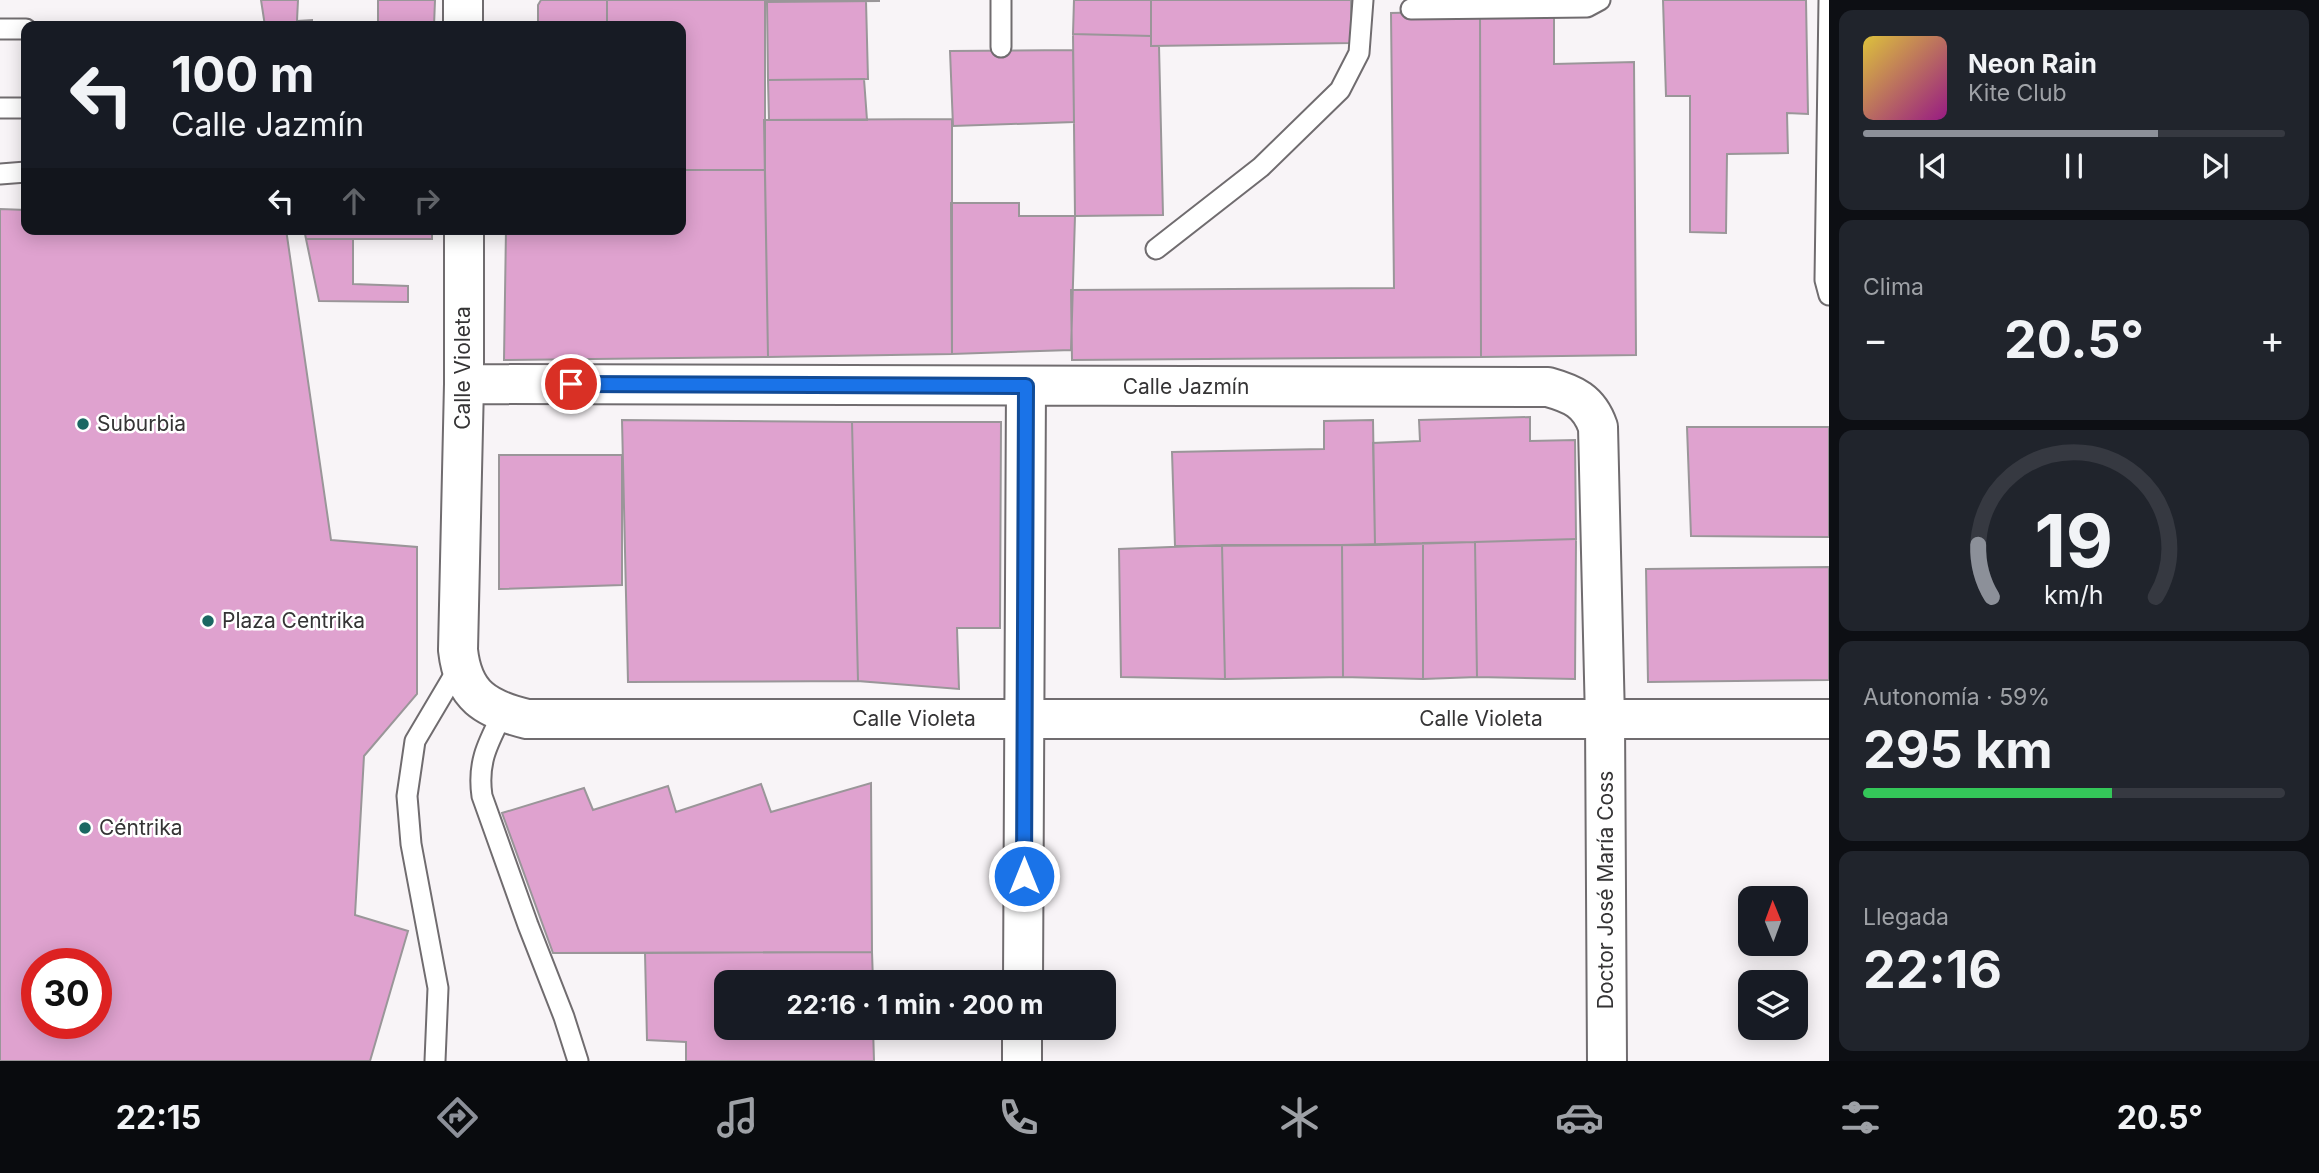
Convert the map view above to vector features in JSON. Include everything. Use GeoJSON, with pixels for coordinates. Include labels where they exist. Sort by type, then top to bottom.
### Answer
{"type":"FeatureCollection","features":[{"type":"Feature","properties":{"kind":"street"},"geometry":{"type":"LineString","coordinates":[[463,0],[463,21]]}},
{"type":"Feature","properties":{"kind":"street","name":"Calle Violeta"},"geometry":{"type":"LineString","coordinates":[[464,235],[464,384],[458,650],[460,666],[468,686],[481,702],[503,713],[527,719],[1829,719]]}},
{"type":"Feature","properties":{"kind":"street","name":"Calle Jazmín"},"geometry":{"type":"LineString","coordinates":[[464,384],[1548,387],[1579,398],[1594,413],[1598,427],[1605,719]]}},
{"type":"Feature","properties":{"kind":"street"},"geometry":{"type":"LineString","coordinates":[[1023,970],[1026,386]]}},
{"type":"Feature","properties":{"kind":"street","name":"Doctor José María Coss"},"geometry":{"type":"LineString","coordinates":[[1605,719],[1607,1061]]}},
{"type":"Feature","properties":{"kind":"street"},"geometry":{"type":"LineString","coordinates":[[1022,1040],[1022,1061]]}},
{"type":"Feature","properties":{"kind":"lane"},"geometry":{"type":"LineString","coordinates":[[1001,0],[1001,47]]}},
{"type":"Feature","properties":{"kind":"lane"},"geometry":{"type":"LineString","coordinates":[[1156,249],[1261,167],[1340,90],[1359,54],[1363,0]]}},
{"type":"Feature","properties":{"kind":"lane"},"geometry":{"type":"LineString","coordinates":[[1411,9],[1587,7],[1600,0]]}},
{"type":"Feature","properties":{"kind":"lane"},"geometry":{"type":"LineString","coordinates":[[1829,0],[1825,280],[1829,295]]}},
{"type":"Feature","properties":{"kind":"lane"},"geometry":{"type":"LineString","coordinates":[[0,29],[21,29]]}},
{"type":"Feature","properties":{"kind":"lane"},"geometry":{"type":"LineString","coordinates":[[0,108],[21,108]]}},
{"type":"Feature","properties":{"kind":"lane"},"geometry":{"type":"LineString","coordinates":[[0,174],[21,172]]}},
{"type":"Feature","properties":{"kind":"lane"},"geometry":{"type":"LineString","coordinates":[[435,1061],[438,988],[411,844],[407,796],[415,741],[460,666]]}},
{"type":"Feature","properties":{"kind":"lane"},"geometry":{"type":"LineString","coordinates":[[503,713],[482,761],[482,796],[578,1061]]}},
{"type":"Feature","properties":{"kind":"building"},"geometry":{"type":"Polygon","coordinates":[[[261,0],[298,0],[297,21],[264,21],[261,0]]]}},
{"type":"Feature","properties":{"kind":"building"},"geometry":{"type":"Polygon","coordinates":[[[378,0],[435,0],[434,21],[378,21],[378,0]]]}},
{"type":"Feature","properties":{"kind":"building"},"geometry":{"type":"Polygon","coordinates":[[[541,0],[607,0],[607,21],[538,21],[538,5],[541,0]]]}},
{"type":"Feature","properties":{"kind":"building"},"geometry":{"type":"Polygon","coordinates":[[[607,0],[765,0],[765,170],[686,170],[686,21],[607,21],[607,0]]]}},
{"type":"Feature","properties":{"kind":"building"},"geometry":{"type":"Polygon","coordinates":[[[879,0],[879,1],[767,2],[879,0]]]}},
{"type":"Feature","properties":{"kind":"building"},"geometry":{"type":"Polygon","coordinates":[[[1074,0],[1151,0],[1151,36],[1073,34],[1074,0]]]}},
{"type":"Feature","properties":{"kind":"building"},"geometry":{"type":"Polygon","coordinates":[[[1151,0],[1351,0],[1351,43],[1151,46],[1151,0]]]}},
{"type":"Feature","properties":{"kind":"building"},"geometry":{"type":"Polygon","coordinates":[[[1663,0],[1806,0],[1808,114],[1787,113],[1788,153],[1727,154],[1726,233],[1690,232],[1690,96],[1666,96],[1663,0]]]}},
{"type":"Feature","properties":{"kind":"building"},"geometry":{"type":"Polygon","coordinates":[[[866,1],[868,79],[768,80],[767,2],[866,1]]]}},
{"type":"Feature","properties":{"kind":"building"},"geometry":{"type":"Polygon","coordinates":[[[1480,11],[1554,12],[1554,64],[1634,62],[1636,355],[1481,357],[1480,11]]]}},
{"type":"Feature","properties":{"kind":"building"},"geometry":{"type":"Polygon","coordinates":[[[1480,11],[1481,357],[1072,360],[1071,290],[1394,288],[1391,13],[1480,11]]]}},
{"type":"Feature","properties":{"kind":"building"},"geometry":{"type":"Polygon","coordinates":[[[1073,34],[1151,36],[1151,46],[1159,46],[1163,215],[1075,216],[1073,34]]]}},
{"type":"Feature","properties":{"kind":"building"},"geometry":{"type":"Polygon","coordinates":[[[1073,50],[1074,122],[953,126],[950,51],[1073,50]]]}},
{"type":"Feature","properties":{"kind":"building"},"geometry":{"type":"Polygon","coordinates":[[[864,79],[867,120],[769,120],[768,80],[864,79]]]}},
{"type":"Feature","properties":{"kind":"building"},"geometry":{"type":"Polygon","coordinates":[[[952,119],[952,354],[768,357],[764,120],[952,119]]]}},
{"type":"Feature","properties":{"kind":"building"},"geometry":{"type":"Polygon","coordinates":[[[686,170],[765,170],[768,357],[504,360],[506,235],[686,235],[686,170]]]}},
{"type":"Feature","properties":{"kind":"building"},"geometry":{"type":"Polygon","coordinates":[[[951,203],[1019,203],[1019,216],[1075,216],[1071,350],[952,354],[951,203]]]}},
{"type":"Feature","properties":{"kind":"building","name":"Plaza Centrika"},"geometry":{"type":"Polygon","coordinates":[[[0,209],[21,210],[21,235],[287,235],[331,540],[417,547],[417,694],[364,756],[355,915],[408,931],[370,1061],[0,1061],[0,209]]]}},
{"type":"Feature","properties":{"kind":"building"},"geometry":{"type":"Polygon","coordinates":[[[305,235],[432,235],[432,239],[306,239],[305,235]]]}},
{"type":"Feature","properties":{"kind":"building"},"geometry":{"type":"Polygon","coordinates":[[[306,239],[353,239],[353,284],[408,286],[408,302],[319,301],[306,239]]]}},
{"type":"Feature","properties":{"kind":"building"},"geometry":{"type":"Polygon","coordinates":[[[1530,417],[1530,441],[1575,440],[1576,539],[1375,545],[1373,443],[1420,441],[1419,420],[1530,417]]]}},
{"type":"Feature","properties":{"kind":"building"},"geometry":{"type":"Polygon","coordinates":[[[622,420],[852,422],[858,681],[628,682],[622,420]]]}},
{"type":"Feature","properties":{"kind":"building"},"geometry":{"type":"Polygon","coordinates":[[[1373,420],[1375,545],[1175,546],[1172,452],[1324,449],[1324,421],[1373,420]]]}},
{"type":"Feature","properties":{"kind":"building"},"geometry":{"type":"Polygon","coordinates":[[[852,422],[1001,422],[1000,628],[957,628],[959,689],[858,681],[852,422]]]}},
{"type":"Feature","properties":{"kind":"building"},"geometry":{"type":"Polygon","coordinates":[[[1687,427],[1829,427],[1829,537],[1691,536],[1687,427]]]}},
{"type":"Feature","properties":{"kind":"building"},"geometry":{"type":"Polygon","coordinates":[[[499,455],[622,455],[622,585],[499,589],[499,455]]]}},
{"type":"Feature","properties":{"kind":"building"},"geometry":{"type":"Polygon","coordinates":[[[1576,539],[1575,679],[1477,677],[1475,542],[1576,539]]]}},
{"type":"Feature","properties":{"kind":"building"},"geometry":{"type":"Polygon","coordinates":[[[1475,542],[1477,677],[1423,679],[1423,543],[1475,542]]]}},
{"type":"Feature","properties":{"kind":"building"},"geometry":{"type":"Polygon","coordinates":[[[1423,543],[1423,679],[1343,677],[1342,545],[1423,543]]]}},
{"type":"Feature","properties":{"kind":"building"},"geometry":{"type":"Polygon","coordinates":[[[1222,545],[1225,679],[1121,677],[1119,549],[1222,545]]]}},
{"type":"Feature","properties":{"kind":"building"},"geometry":{"type":"Polygon","coordinates":[[[1222,545],[1342,545],[1343,677],[1225,679],[1222,545]]]}},
{"type":"Feature","properties":{"kind":"building"},"geometry":{"type":"Polygon","coordinates":[[[1829,567],[1829,680],[1648,682],[1646,569],[1829,567]]]}},
{"type":"Feature","properties":{"kind":"building"},"geometry":{"type":"Polygon","coordinates":[[[871,783],[872,952],[553,953],[502,813],[584,788],[593,810],[668,786],[676,812],[761,784],[771,812],[871,783]]]}},
{"type":"Feature","properties":{"kind":"building"},"geometry":{"type":"Polygon","coordinates":[[[872,952],[873,970],[714,970],[714,1040],[873,1040],[874,1061],[686,1061],[686,1042],[647,1040],[645,953],[872,952]]]}},
{"type":"Feature","properties":{"kind":"place","name":"Suburbia"},"geometry":{"type":"Point","coordinates":[83,424]}},
{"type":"Feature","properties":{"kind":"place","name":"Plaza Centrika"},"geometry":{"type":"Point","coordinates":[208,621]}},
{"type":"Feature","properties":{"kind":"place","name":"Céntrika"},"geometry":{"type":"Point","coordinates":[85,828]}},
{"type":"Feature","properties":{"kind":"route"},"geometry":{"type":"LineString","coordinates":[[571,384],[1026,386],[1024,876]]}}]}
